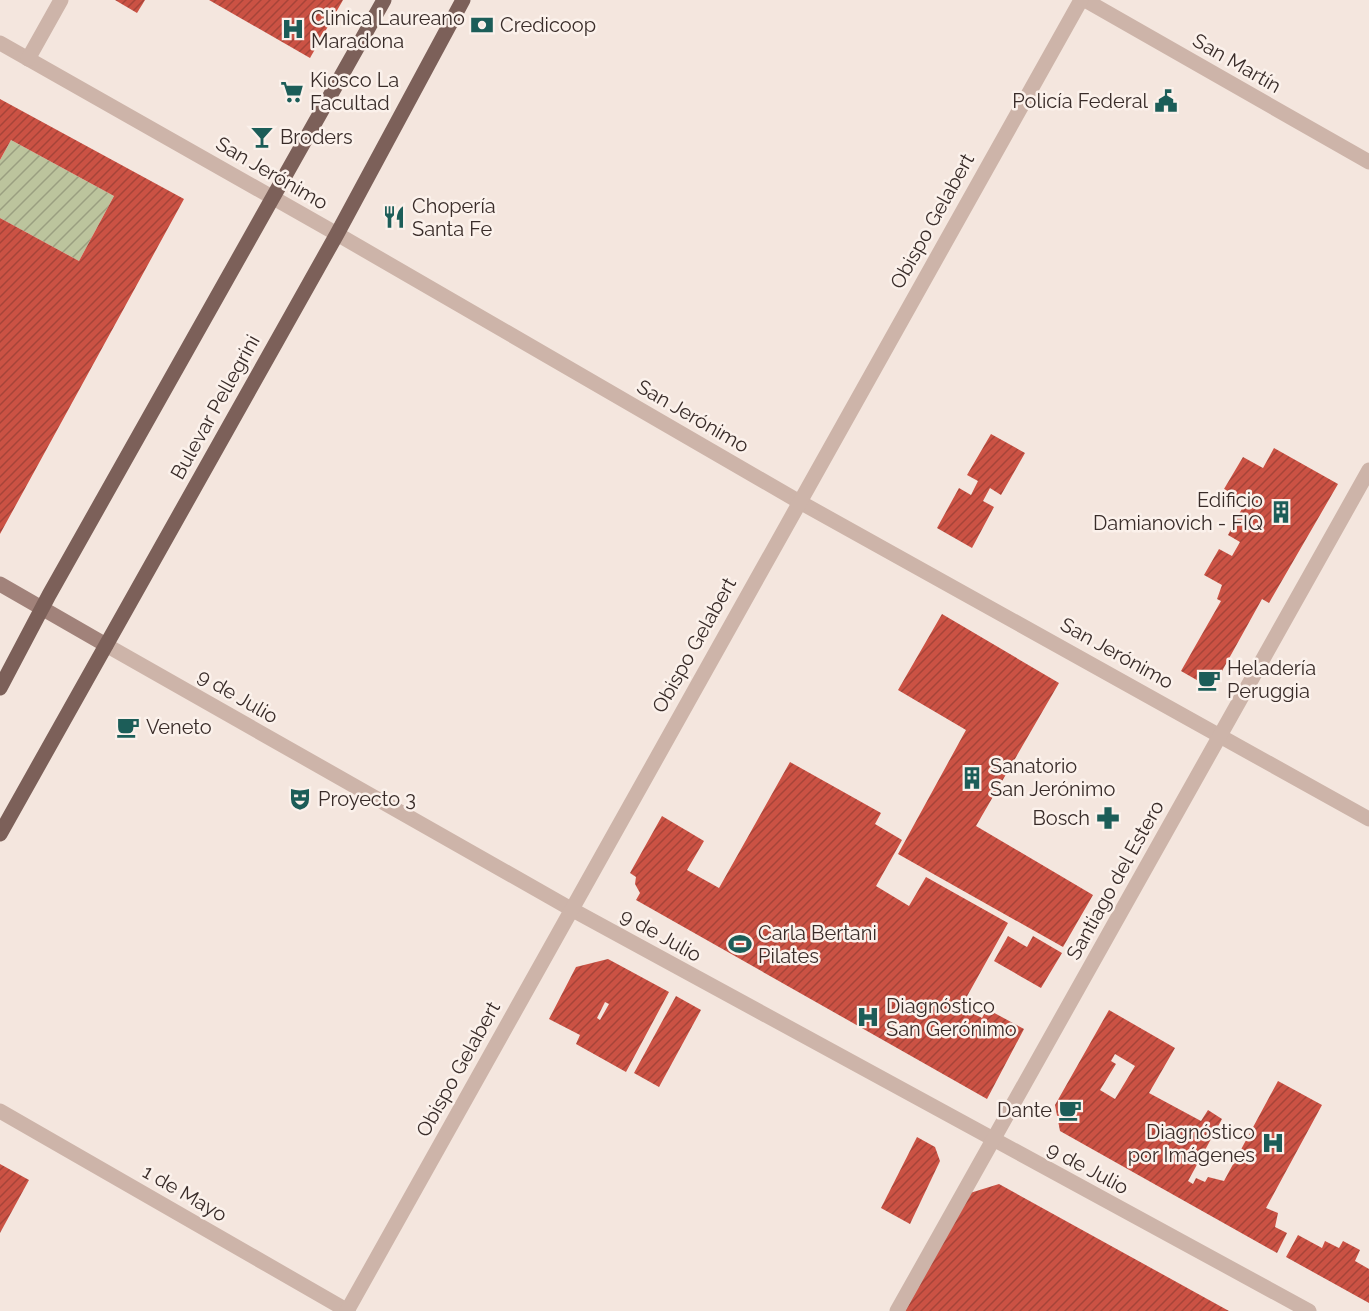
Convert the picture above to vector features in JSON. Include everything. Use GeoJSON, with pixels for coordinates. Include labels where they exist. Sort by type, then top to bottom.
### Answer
{"type":"FeatureCollection","features":[{"type":"Feature","properties":{"kind":"main road"},"geometry":{"type":"LineString","coordinates":[[0,688],[42,608],[384,0]]}},
{"type":"Feature","properties":{"kind":"main road","name":"Bulevar Pellegrini"},"geometry":{"type":"LineString","coordinates":[[0,834],[337,234],[463,0]]}},
{"type":"Feature","properties":{"kind":"main road","name":"9 de Julio"},"geometry":{"type":"LineString","coordinates":[[0,584],[106,645]]}},
{"type":"Feature","properties":{"kind":"street"},"geometry":{"type":"LineString","coordinates":[[28,59],[61,0]]}},
{"type":"Feature","properties":{"kind":"street","name":"San Martín"},"geometry":{"type":"LineString","coordinates":[[1083,0],[1369,162]]}},
{"type":"Feature","properties":{"kind":"street","name":"Obispo Gelabert"},"geometry":{"type":"LineString","coordinates":[[347,1311],[798,501],[1083,0]]}},
{"type":"Feature","properties":{"kind":"street","name":"San Jerónimo"},"geometry":{"type":"LineString","coordinates":[[0,43],[337,234],[798,501],[1369,819]]}},
{"type":"Feature","properties":{"kind":"street","name":"Santiago del Estero"},"geometry":{"type":"LineString","coordinates":[[897,1311],[1369,470]]}},
{"type":"Feature","properties":{"kind":"street","name":"9 de Julio"},"geometry":{"type":"LineString","coordinates":[[106,645],[571,909],[993,1141],[1309,1311]]}},
{"type":"Feature","properties":{"kind":"street","name":"1 de Mayo"},"geometry":{"type":"LineString","coordinates":[[0,1111],[347,1311]]}},
{"type":"Feature","properties":{"kind":"green space"},"geometry":{"type":"Polygon","coordinates":[[[11,140],[114,196],[79,261],[0,218],[0,160],[11,140]]]}},
{"type":"Feature","properties":{"kind":"building"},"geometry":{"type":"Polygon","coordinates":[[[115,0],[145,0],[137,13],[115,0]]]}},
{"type":"Feature","properties":{"kind":"building","name":"Clinica Laureano Maradona"},"geometry":{"type":"Polygon","coordinates":[[[209,0],[343,0],[310,58],[209,0]]]}},
{"type":"Feature","properties":{"kind":"building"},"geometry":{"type":"Polygon","coordinates":[[[0,99],[184,199],[0,534],[0,218],[79,261],[114,196],[11,140],[0,160],[0,99]]]}},
{"type":"Feature","properties":{"kind":"building"},"geometry":{"type":"Polygon","coordinates":[[[991,434],[1025,453],[1001,495],[990,488],[983,501],[994,507],[972,548],[937,528],[959,488],[971,495],[978,481],[967,475],[991,434]]]}},
{"type":"Feature","properties":{"kind":"building"},"geometry":{"type":"Polygon","coordinates":[[[1274,448],[1338,484],[1269,603],[1262,599],[1217,680],[1202,683],[1181,671],[1221,601],[1217,599],[1222,585],[1204,575],[1219,549],[1232,556],[1240,542],[1228,535],[1246,501],[1224,489],[1243,457],[1263,468],[1274,448]]]}},
{"type":"Feature","properties":{"kind":"building","name":"Sanatorio San Jerónimo"},"geometry":{"type":"Polygon","coordinates":[[[942,614],[1059,683],[976,826],[1093,895],[1063,947],[898,854],[966,730],[898,690],[942,614]]]}},
{"type":"Feature","properties":{"kind":"building"},"geometry":{"type":"Polygon","coordinates":[[[790,762],[881,813],[875,824],[902,840],[876,886],[909,906],[926,877],[1008,923],[961,1007],[982,1018],[987,1009],[1024,1029],[987,1099],[636,900],[640,893],[635,884],[636,877],[630,873],[662,816],[704,841],[687,870],[719,888],[790,762]]]}},
{"type":"Feature","properties":{"kind":"building"},"geometry":{"type":"Polygon","coordinates":[[[1008,936],[1027,947],[1033,936],[1062,953],[1041,988],[994,961],[1008,936]]]}},
{"type":"Feature","properties":{"kind":"building"},"geometry":{"type":"Polygon","coordinates":[[[608,959],[669,992],[626,1072],[576,1044],[580,1035],[549,1019],[576,967],[608,959]],[[605,1002],[597,1018],[600,1020],[609,1004],[605,1002]]]}},
{"type":"Feature","properties":{"kind":"building"},"geometry":{"type":"Polygon","coordinates":[[[676,996],[701,1010],[659,1087],[634,1073],[676,996]]]}},
{"type":"Feature","properties":{"kind":"building"},"geometry":{"type":"Polygon","coordinates":[[[1109,1010],[1175,1048],[1149,1093],[1201,1121],[1208,1110],[1222,1119],[1188,1181],[1193,1184],[1196,1178],[1205,1182],[1208,1177],[1224,1181],[1278,1081],[1322,1105],[1266,1208],[1278,1213],[1275,1227],[1287,1233],[1277,1253],[1060,1131],[1055,1105],[1109,1010]],[[1115,1054],[1111,1061],[1116,1064],[1100,1090],[1115,1099],[1135,1066],[1115,1054]]]}},
{"type":"Feature","properties":{"kind":"building"},"geometry":{"type":"Polygon","coordinates":[[[917,1137],[935,1147],[940,1161],[910,1224],[881,1208],[917,1137]]]}},
{"type":"Feature","properties":{"kind":"building"},"geometry":{"type":"Polygon","coordinates":[[[0,1164],[29,1180],[0,1233],[0,1164]]]}},
{"type":"Feature","properties":{"kind":"building"},"geometry":{"type":"Polygon","coordinates":[[[999,1184],[1229,1311],[905,1311],[970,1193],[999,1184]]]}},
{"type":"Feature","properties":{"kind":"building"},"geometry":{"type":"Polygon","coordinates":[[[1298,1235],[1322,1248],[1325,1241],[1339,1248],[1343,1241],[1360,1250],[1355,1261],[1369,1269],[1369,1303],[1286,1257],[1298,1235]]]}},
{"type":"Feature","properties":{"kind":"place","name":"Credicoop"},"geometry":{"type":"Point","coordinates":[482,25]}},
{"type":"Feature","properties":{"kind":"place","name":"Clinica Laureano Maradona"},"geometry":{"type":"Point","coordinates":[293,29]}},
{"type":"Feature","properties":{"kind":"place","name":"Kiosco La Facultad"},"geometry":{"type":"Point","coordinates":[292,92]}},
{"type":"Feature","properties":{"kind":"place","name":"Policía Federal"},"geometry":{"type":"Point","coordinates":[1166,101]}},
{"type":"Feature","properties":{"kind":"place","name":"Broders"},"geometry":{"type":"Point","coordinates":[262,137]}},
{"type":"Feature","properties":{"kind":"place","name":"Chopería Santa Fe"},"geometry":{"type":"Point","coordinates":[394,217]}},
{"type":"Feature","properties":{"kind":"place","name":"Edificio Damianovich - FIQ"},"geometry":{"type":"Point","coordinates":[1281,512]}},
{"type":"Feature","properties":{"kind":"place","name":"Heladería Peruggia"},"geometry":{"type":"Point","coordinates":[1209,680]}},
{"type":"Feature","properties":{"kind":"place","name":"Veneto"},"geometry":{"type":"Point","coordinates":[128,727]}},
{"type":"Feature","properties":{"kind":"place","name":"Sanatorio San Jerónimo"},"geometry":{"type":"Point","coordinates":[972,778]}},
{"type":"Feature","properties":{"kind":"place","name":"Proyecto 3"},"geometry":{"type":"Point","coordinates":[300,799]}},
{"type":"Feature","properties":{"kind":"place","name":"Bosch"},"geometry":{"type":"Point","coordinates":[1108,818]}},
{"type":"Feature","properties":{"kind":"place","name":"Carla Bertani Pilates"},"geometry":{"type":"Point","coordinates":[740,944]}},
{"type":"Feature","properties":{"kind":"place","name":"Diagnóstico San Gerónimo"},"geometry":{"type":"Point","coordinates":[868,1017]}},
{"type":"Feature","properties":{"kind":"place","name":"Dante"},"geometry":{"type":"Point","coordinates":[1070,1110]}},
{"type":"Feature","properties":{"kind":"place","name":"Diagnóstico por Imágenes"},"geometry":{"type":"Point","coordinates":[1273,1143]}}]}
